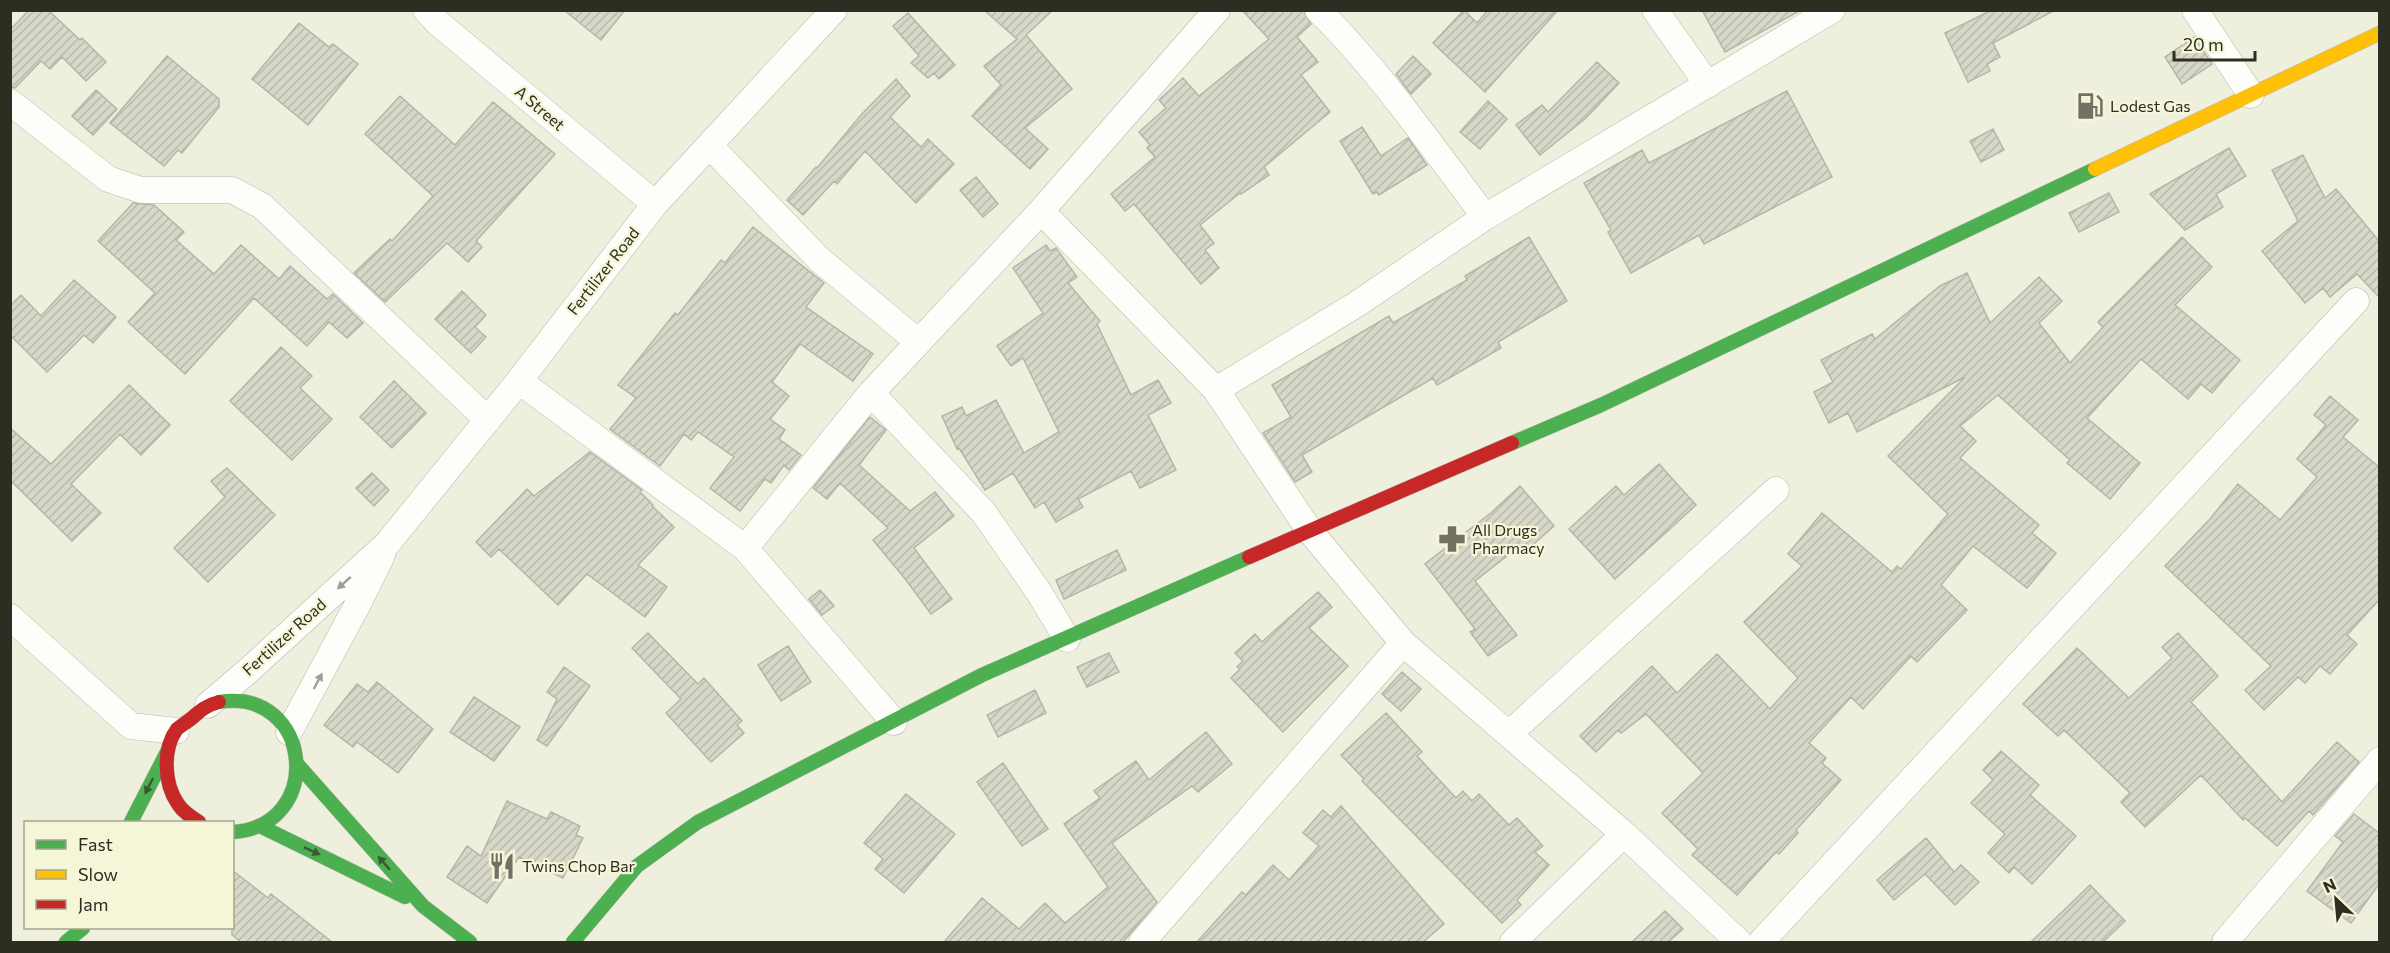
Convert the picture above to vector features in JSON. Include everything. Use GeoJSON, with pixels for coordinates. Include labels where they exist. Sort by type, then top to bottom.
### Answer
{"type":"FeatureCollection","features":[{"type":"Feature","properties":{"kind":"street","name":"A Street"},"geometry":{"type":"LineString","coordinates":[[426,10],[437,22],[655,204]]}},
{"type":"Feature","properties":{"kind":"street","name":"Fertilizer Road"},"geometry":{"type":"LineString","coordinates":[[208,705],[387,544],[519,381],[655,204],[834,10]]}},
{"type":"Feature","properties":{"kind":"street"},"geometry":{"type":"LineString","coordinates":[[745,548],[870,393],[1041,212],[1217,10]]}},
{"type":"Feature","properties":{"kind":"street"},"geometry":{"type":"LineString","coordinates":[[1318,10],[1403,108],[1485,217]]}},
{"type":"Feature","properties":{"kind":"street"},"geometry":{"type":"LineString","coordinates":[[1655,10],[1708,85]]}},
{"type":"Feature","properties":{"kind":"street"},"geometry":{"type":"LineString","coordinates":[[1216,390],[1357,304],[1485,217],[1832,10]]}},
{"type":"Feature","properties":{"kind":"street"},"geometry":{"type":"LineString","coordinates":[[2195,10],[2251,94]]}},
{"type":"Feature","properties":{"kind":"street"},"geometry":{"type":"LineString","coordinates":[[573,942],[637,866],[698,822],[982,675],[1309,530],[1601,405],[2379,33]]}},
{"type":"Feature","properties":{"kind":"street"},"geometry":{"type":"LineString","coordinates":[[10,102],[108,179],[141,190],[232,190],[262,206],[488,420]]}},
{"type":"Feature","properties":{"kind":"street"},"geometry":{"type":"LineString","coordinates":[[710,146],[819,259],[917,341]]}},
{"type":"Feature","properties":{"kind":"street"},"geometry":{"type":"LineString","coordinates":[[1041,212],[1216,390],[1309,530],[1403,643],[1510,733],[1624,834],[1738,942]]}},
{"type":"Feature","properties":{"kind":"street"},"geometry":{"type":"LineString","coordinates":[[1761,942],[2356,301]]}},
{"type":"Feature","properties":{"kind":"street"},"geometry":{"type":"LineString","coordinates":[[519,381],[745,548],[894,722]]}},
{"type":"Feature","properties":{"kind":"street"},"geometry":{"type":"LineString","coordinates":[[870,393],[984,513],[1038,591],[1067,639]]}},
{"type":"Feature","properties":{"kind":"street"},"geometry":{"type":"LineString","coordinates":[[1510,733],[1776,490]]}},
{"type":"Feature","properties":{"kind":"street","name":"Fertilizer Road"},"geometry":{"type":"LineString","coordinates":[[289,732],[355,611],[387,544]]}},
{"type":"Feature","properties":{"kind":"street"},"geometry":{"type":"LineString","coordinates":[[10,617],[131,726],[172,740]]}},
{"type":"Feature","properties":{"kind":"street"},"geometry":{"type":"LineString","coordinates":[[1142,942],[1403,643]]}},
{"type":"Feature","properties":{"kind":"street"},"geometry":{"type":"LineString","coordinates":[[132,821],[172,740],[208,705],[230,700],[254,704],[274,715],[289,732],[296,748],[298,765],[294,790],[280,812],[260,826],[234,832]]}},
{"type":"Feature","properties":{"kind":"street"},"geometry":{"type":"LineString","coordinates":[[172,740],[167,780],[180,807],[198,821]]}},
{"type":"Feature","properties":{"kind":"street"},"geometry":{"type":"LineString","coordinates":[[298,765],[423,906],[470,942]]}},
{"type":"Feature","properties":{"kind":"street"},"geometry":{"type":"LineString","coordinates":[[2225,942],[2377,766]]}},
{"type":"Feature","properties":{"kind":"street"},"geometry":{"type":"LineString","coordinates":[[260,826],[423,906]]}},
{"type":"Feature","properties":{"kind":"street"},"geometry":{"type":"LineString","coordinates":[[1512,942],[1624,834]]}},
{"type":"Feature","properties":{"kind":"street"},"geometry":{"type":"LineString","coordinates":[[54,942],[64,929]]}},
{"type":"Feature","properties":{"kind":"street"},"geometry":{"type":"LineString","coordinates":[[66,942],[81,929]]}},
{"type":"Feature","properties":{"kind":"building"},"geometry":{"type":"Polygon","coordinates":[[[29,10],[48,10],[80,40],[82,38],[106,62],[86,81],[62,57],[50,69],[41,61],[15,88],[10,87],[10,30],[29,10]]]}},
{"type":"Feature","properties":{"kind":"building"},"geometry":{"type":"Polygon","coordinates":[[[564,10],[625,10],[601,40],[564,10]]]}},
{"type":"Feature","properties":{"kind":"building"},"geometry":{"type":"Polygon","coordinates":[[[984,10],[1053,10],[1026,35],[1072,89],[1025,128],[1048,149],[1030,169],[972,116],[1001,85],[984,66],[1017,39],[984,10]]]}},
{"type":"Feature","properties":{"kind":"building"},"geometry":{"type":"Polygon","coordinates":[[[1242,10],[1303,10],[1311,24],[1297,37],[1318,62],[1301,75],[1330,112],[1264,167],[1269,175],[1240,193],[1200,225],[1214,243],[1205,250],[1219,268],[1201,284],[1134,204],[1125,211],[1111,194],[1155,157],[1147,148],[1150,145],[1139,132],[1166,108],[1159,100],[1183,78],[1199,96],[1269,39],[1242,10]]]}},
{"type":"Feature","properties":{"kind":"building"},"geometry":{"type":"Polygon","coordinates":[[[1464,10],[1477,23],[1488,10],[1558,10],[1485,92],[1433,43],[1464,10]]]}},
{"type":"Feature","properties":{"kind":"building"},"geometry":{"type":"Polygon","coordinates":[[[1702,10],[1801,10],[1725,52],[1702,10]]]}},
{"type":"Feature","properties":{"kind":"building"},"geometry":{"type":"Polygon","coordinates":[[[1992,10],[2055,10],[1993,43],[2000,57],[1987,64],[1990,71],[1968,82],[1945,33],[1992,10]]]}},
{"type":"Feature","properties":{"kind":"building"},"geometry":{"type":"Polygon","coordinates":[[[908,13],[955,65],[939,79],[934,73],[928,78],[911,63],[919,56],[893,26],[908,13]]]}},
{"type":"Feature","properties":{"kind":"building"},"geometry":{"type":"Polygon","coordinates":[[[299,23],[329,47],[333,44],[358,64],[308,125],[252,79],[299,23]]]}},
{"type":"Feature","properties":{"kind":"building"},"geometry":{"type":"Polygon","coordinates":[[[2194,37],[2212,64],[2182,84],[2165,57],[2194,37]]]}},
{"type":"Feature","properties":{"kind":"building"},"geometry":{"type":"Polygon","coordinates":[[[167,56],[219,99],[219,107],[182,153],[178,150],[164,166],[110,123],[167,56]]]}},
{"type":"Feature","properties":{"kind":"building"},"geometry":{"type":"Polygon","coordinates":[[[1413,56],[1431,74],[1411,94],[1396,74],[1413,56]]]}},
{"type":"Feature","properties":{"kind":"building"},"geometry":{"type":"Polygon","coordinates":[[[1597,62],[1619,83],[1586,118],[1540,155],[1516,125],[1542,105],[1548,112],[1597,62]]]}},
{"type":"Feature","properties":{"kind":"building"},"geometry":{"type":"Polygon","coordinates":[[[896,79],[910,96],[890,117],[921,147],[928,139],[954,164],[916,203],[865,151],[837,184],[834,181],[803,215],[787,200],[861,115],[896,79]]]}},
{"type":"Feature","properties":{"kind":"building"},"geometry":{"type":"Polygon","coordinates":[[[96,90],[117,109],[93,135],[72,116],[96,90]]]}},
{"type":"Feature","properties":{"kind":"building"},"geometry":{"type":"Polygon","coordinates":[[[1787,91],[1832,177],[1704,244],[1699,235],[1631,273],[1608,232],[1611,230],[1584,183],[1642,150],[1649,163],[1787,91]]]}},
{"type":"Feature","properties":{"kind":"building"},"geometry":{"type":"Polygon","coordinates":[[[400,96],[455,145],[493,102],[555,154],[476,241],[482,247],[468,262],[447,243],[385,302],[354,273],[390,239],[392,241],[433,196],[365,134],[400,96]]]}},
{"type":"Feature","properties":{"kind":"building"},"geometry":{"type":"Polygon","coordinates":[[[1488,101],[1507,119],[1480,149],[1460,132],[1488,101]]]}},
{"type":"Feature","properties":{"kind":"building"},"geometry":{"type":"Polygon","coordinates":[[[1362,127],[1381,156],[1408,138],[1427,165],[1379,195],[1377,192],[1373,194],[1340,141],[1362,127]]]}},
{"type":"Feature","properties":{"kind":"building"},"geometry":{"type":"Polygon","coordinates":[[[1993,129],[2004,150],[1981,162],[1970,141],[1993,129]]]}},
{"type":"Feature","properties":{"kind":"building"},"geometry":{"type":"Polygon","coordinates":[[[2229,148],[2246,176],[2216,194],[2223,207],[2185,230],[2150,194],[2229,148]]]}},
{"type":"Feature","properties":{"kind":"building"},"geometry":{"type":"Polygon","coordinates":[[[2303,155],[2325,198],[2336,189],[2379,241],[2379,297],[2357,274],[2330,297],[2323,288],[2305,303],[2262,251],[2298,221],[2272,170],[2303,155]]]}},
{"type":"Feature","properties":{"kind":"building"},"geometry":{"type":"Polygon","coordinates":[[[976,177],[998,204],[983,217],[960,190],[976,177]]]}},
{"type":"Feature","properties":{"kind":"building"},"geometry":{"type":"Polygon","coordinates":[[[2109,193],[2119,212],[2079,232],[2069,213],[2109,193]]]}},
{"type":"Feature","properties":{"kind":"building"},"geometry":{"type":"Polygon","coordinates":[[[133,203],[154,205],[184,232],[176,240],[214,274],[241,245],[279,279],[290,266],[327,299],[333,294],[363,323],[347,338],[329,322],[307,346],[254,298],[185,374],[128,322],[155,293],[98,241],[133,203]]]}},
{"type":"Feature","properties":{"kind":"building"},"geometry":{"type":"Polygon","coordinates":[[[753,227],[824,283],[806,307],[873,354],[853,381],[800,344],[772,382],[789,396],[770,419],[785,430],[779,439],[801,455],[789,470],[784,465],[771,483],[765,479],[740,511],[710,488],[734,457],[698,432],[691,440],[684,434],[660,466],[610,429],[636,398],[618,385],[675,313],[678,315],[721,260],[725,263],[753,227]]]}},
{"type":"Feature","properties":{"kind":"building"},"geometry":{"type":"Polygon","coordinates":[[[1529,237],[1567,301],[1498,342],[1501,348],[1437,385],[1433,378],[1302,455],[1312,472],[1295,482],[1263,433],[1291,417],[1272,385],[1389,316],[1393,323],[1467,280],[1465,276],[1529,237]]]}},
{"type":"Feature","properties":{"kind":"building"},"geometry":{"type":"Polygon","coordinates":[[[2182,237],[2212,267],[2175,305],[2240,360],[2212,393],[2201,384],[2188,399],[2141,359],[2087,418],[2140,463],[2110,499],[2067,463],[2070,460],[1998,395],[1960,426],[1976,441],[1960,458],[2039,525],[2032,533],[2056,553],[2027,588],[1973,546],[1941,585],[1967,610],[1917,662],[1911,656],[1863,709],[1851,697],[1809,743],[1826,758],[1822,763],[1841,780],[1796,830],[1798,833],[1779,854],[1776,852],[1737,895],[1692,855],[1698,849],[1662,813],[1703,773],[1646,714],[1621,733],[1618,730],[1596,752],[1580,736],[1652,666],[1677,693],[1717,654],[1770,709],[1798,678],[1744,622],[1802,566],[1788,554],[1822,513],[1892,572],[1897,566],[1901,569],[1948,514],[1888,456],[1965,377],[1857,432],[1848,413],[1829,423],[1814,392],[1833,382],[1821,360],[1872,334],[1875,339],[1940,286],[1967,273],[1990,323],[2039,277],[2062,301],[2039,323],[2070,363],[2103,327],[2098,322],[2182,237]]]}},
{"type":"Feature","properties":{"kind":"building"},"geometry":{"type":"Polygon","coordinates":[[[1046,245],[1050,251],[1056,248],[1077,277],[1068,283],[1100,321],[1097,324],[1131,395],[1158,380],[1171,403],[1148,415],[1176,470],[1140,488],[1131,471],[1078,499],[1083,507],[1056,522],[1044,502],[1035,508],[1013,473],[985,490],[959,448],[957,449],[942,416],[962,407],[966,416],[996,400],[1024,453],[1059,432],[1023,358],[1011,366],[997,346],[1043,313],[1013,268],[1046,245]]]}},
{"type":"Feature","properties":{"kind":"building"},"geometry":{"type":"Polygon","coordinates":[[[74,280],[116,317],[93,343],[84,335],[47,372],[10,335],[10,306],[21,295],[41,316],[74,280]]]}},
{"type":"Feature","properties":{"kind":"building"},"geometry":{"type":"Polygon","coordinates":[[[462,291],[486,315],[475,327],[486,337],[471,353],[435,319],[462,291]]]}},
{"type":"Feature","properties":{"kind":"building"},"geometry":{"type":"Polygon","coordinates":[[[281,347],[312,376],[300,388],[332,419],[292,460],[230,401],[281,347]]]}},
{"type":"Feature","properties":{"kind":"building"},"geometry":{"type":"Polygon","coordinates":[[[394,381],[426,413],[392,448],[360,417],[394,381]]]}},
{"type":"Feature","properties":{"kind":"building"},"geometry":{"type":"Polygon","coordinates":[[[129,385],[170,425],[141,455],[120,434],[71,484],[101,513],[72,541],[10,480],[10,428],[51,464],[129,385]]]}},
{"type":"Feature","properties":{"kind":"building"},"geometry":{"type":"Polygon","coordinates":[[[2330,396],[2358,420],[2343,437],[2379,467],[2379,600],[2347,635],[2357,644],[2330,674],[2320,666],[2305,683],[2298,677],[2264,710],[2245,690],[2271,666],[2165,566],[2210,519],[2238,484],[2280,520],[2317,477],[2297,459],[2326,425],[2314,415],[2330,396]]]}},
{"type":"Feature","properties":{"kind":"building"},"geometry":{"type":"Polygon","coordinates":[[[870,417],[886,430],[859,465],[910,511],[935,492],[954,516],[914,548],[952,599],[931,614],[873,540],[888,528],[840,483],[827,499],[813,488],[870,417]]]}},
{"type":"Feature","properties":{"kind":"building"},"geometry":{"type":"Polygon","coordinates":[[[590,452],[642,490],[640,492],[652,506],[674,527],[638,565],[667,587],[645,617],[587,574],[558,605],[499,549],[491,557],[476,542],[527,489],[534,496],[590,452]]]}},
{"type":"Feature","properties":{"kind":"building"},"geometry":{"type":"Polygon","coordinates":[[[1659,464],[1696,505],[1615,579],[1569,529],[1616,486],[1624,495],[1659,464]]]}},
{"type":"Feature","properties":{"kind":"building"},"geometry":{"type":"Polygon","coordinates":[[[227,468],[275,515],[208,582],[174,548],[225,497],[211,481],[227,468]]]}},
{"type":"Feature","properties":{"kind":"building"},"geometry":{"type":"Polygon","coordinates":[[[372,473],[389,490],[374,506],[356,488],[372,473]]]}},
{"type":"Feature","properties":{"kind":"building"},"geometry":{"type":"Polygon","coordinates":[[[1520,486],[1554,526],[1526,551],[1521,545],[1475,581],[1517,635],[1488,656],[1470,632],[1475,629],[1425,564],[1492,512],[1520,486]]]}},
{"type":"Feature","properties":{"kind":"building"},"geometry":{"type":"Polygon","coordinates":[[[1117,550],[1126,570],[1064,599],[1056,580],[1117,550]]]}},
{"type":"Feature","properties":{"kind":"building"},"geometry":{"type":"Polygon","coordinates":[[[820,590],[834,606],[822,615],[809,599],[820,590]]]}},
{"type":"Feature","properties":{"kind":"building"},"geometry":{"type":"Polygon","coordinates":[[[1318,592],[1332,607],[1309,628],[1348,666],[1283,732],[1231,678],[1240,669],[1237,667],[1243,661],[1235,653],[1255,634],[1262,642],[1318,592]]]}},
{"type":"Feature","properties":{"kind":"building"},"geometry":{"type":"Polygon","coordinates":[[[648,633],[698,684],[704,678],[742,721],[737,725],[744,733],[711,762],[666,713],[681,699],[632,648],[648,633]]]}},
{"type":"Feature","properties":{"kind":"building"},"geometry":{"type":"Polygon","coordinates":[[[2178,633],[2218,676],[2191,702],[2282,802],[2337,742],[2359,762],[2313,815],[2309,811],[2277,846],[2245,818],[2243,820],[2201,775],[2145,827],[2121,802],[2130,793],[2064,730],[2058,736],[2023,704],[2077,648],[2129,698],[2172,658],[2162,647],[2178,633]]]}},
{"type":"Feature","properties":{"kind":"building"},"geometry":{"type":"Polygon","coordinates":[[[788,646],[811,682],[781,701],[758,665],[788,646]]]}},
{"type":"Feature","properties":{"kind":"building"},"geometry":{"type":"Polygon","coordinates":[[[1109,653],[1119,672],[1087,687],[1077,667],[1109,653]]]}},
{"type":"Feature","properties":{"kind":"building"},"geometry":{"type":"Polygon","coordinates":[[[564,667],[590,686],[547,746],[537,740],[557,699],[547,692],[564,667]]]}},
{"type":"Feature","properties":{"kind":"building"},"geometry":{"type":"Polygon","coordinates":[[[1402,672],[1421,689],[1401,711],[1382,694],[1402,672]]]}},
{"type":"Feature","properties":{"kind":"building"},"geometry":{"type":"Polygon","coordinates":[[[377,682],[433,729],[398,773],[357,742],[353,747],[324,725],[357,684],[368,692],[377,682]]]}},
{"type":"Feature","properties":{"kind":"building"},"geometry":{"type":"Polygon","coordinates":[[[1035,690],[1046,713],[998,737],[987,715],[1035,690]]]}},
{"type":"Feature","properties":{"kind":"building"},"geometry":{"type":"Polygon","coordinates":[[[474,697],[520,727],[494,761],[450,732],[474,697]]]}},
{"type":"Feature","properties":{"kind":"building"},"geometry":{"type":"Polygon","coordinates":[[[1386,713],[1422,752],[1417,756],[1456,798],[1463,791],[1472,801],[1479,794],[1509,825],[1517,818],[1543,846],[1535,852],[1549,865],[1517,900],[1521,905],[1502,923],[1362,781],[1364,779],[1341,755],[1386,713]]]}},
{"type":"Feature","properties":{"kind":"building"},"geometry":{"type":"Polygon","coordinates":[[[1206,732],[1232,764],[1198,792],[1192,786],[1112,843],[1157,902],[1123,942],[944,942],[982,898],[1019,929],[1045,903],[1065,923],[1108,887],[1064,824],[1100,798],[1094,791],[1136,761],[1149,780],[1206,732]]]}},
{"type":"Feature","properties":{"kind":"building"},"geometry":{"type":"Polygon","coordinates":[[[2001,751],[2039,785],[2030,795],[2076,836],[2032,884],[2014,867],[2009,873],[1988,853],[2005,834],[1971,803],[1993,780],[1983,770],[2001,751]]]}},
{"type":"Feature","properties":{"kind":"building"},"geometry":{"type":"Polygon","coordinates":[[[1003,763],[1048,829],[1022,846],[977,782],[1003,763]]]}},
{"type":"Feature","properties":{"kind":"building"},"geometry":{"type":"Polygon","coordinates":[[[906,794],[955,834],[904,893],[875,869],[883,859],[864,843],[906,794]]]}},
{"type":"Feature","properties":{"kind":"building"},"geometry":{"type":"Polygon","coordinates":[[[507,801],[547,819],[551,812],[580,826],[576,835],[583,838],[563,878],[519,857],[487,903],[447,877],[467,846],[481,856],[507,801]]]}},
{"type":"Feature","properties":{"kind":"building"},"geometry":{"type":"Polygon","coordinates":[[[1341,806],[1444,924],[1423,942],[1197,942],[1242,892],[1246,895],[1273,865],[1289,880],[1319,846],[1303,833],[1323,810],[1331,817],[1341,806]]]}},
{"type":"Feature","properties":{"kind":"building"},"geometry":{"type":"Polygon","coordinates":[[[2354,814],[2379,833],[2379,884],[2351,923],[2307,891],[2343,842],[2335,836],[2354,814]]]}},
{"type":"Feature","properties":{"kind":"building"},"geometry":{"type":"Polygon","coordinates":[[[1926,838],[1954,872],[1961,865],[1979,882],[1955,905],[1925,874],[1894,900],[1877,880],[1926,838]]]}},
{"type":"Feature","properties":{"kind":"building"},"geometry":{"type":"Polygon","coordinates":[[[234,872],[268,898],[271,894],[332,942],[241,942],[232,935],[232,929],[234,929],[234,872]]]}},
{"type":"Feature","properties":{"kind":"building"},"geometry":{"type":"Polygon","coordinates":[[[2090,885],[2125,921],[2103,942],[2031,942],[2090,885]]]}},
{"type":"Feature","properties":{"kind":"building"},"geometry":{"type":"Polygon","coordinates":[[[1665,911],[1683,929],[1668,942],[1632,942],[1665,911]]]}},
{"type":"Feature","properties":{"kind":"traffic: fast"},"geometry":{"type":"LineString","coordinates":[[1512,443],[1601,405],[2095,169]]}},
{"type":"Feature","properties":{"kind":"traffic: fast"},"geometry":{"type":"LineString","coordinates":[[573,942],[637,866],[698,822],[982,675],[1249,557]]}},
{"type":"Feature","properties":{"kind":"traffic: fast"},"geometry":{"type":"LineString","coordinates":[[219,702],[250,703],[274,715],[289,735],[296,760],[294,785],[283,807],[262,824],[234,831]]}},
{"type":"Feature","properties":{"kind":"traffic: fast"},"geometry":{"type":"LineString","coordinates":[[132,821],[167,752]]}},
{"type":"Feature","properties":{"kind":"traffic: fast"},"geometry":{"type":"LineString","coordinates":[[298,765],[423,906],[470,942]]}},
{"type":"Feature","properties":{"kind":"traffic: fast"},"geometry":{"type":"LineString","coordinates":[[260,826],[405,897]]}},
{"type":"Feature","properties":{"kind":"traffic: fast"},"geometry":{"type":"LineString","coordinates":[[66,942],[82,929]]}},
{"type":"Feature","properties":{"kind":"traffic: slow"},"geometry":{"type":"LineString","coordinates":[[2095,169],[2380,33]]}},
{"type":"Feature","properties":{"kind":"traffic: jam"},"geometry":{"type":"LineString","coordinates":[[1249,557],[1512,443]]}},
{"type":"Feature","properties":{"kind":"traffic: jam"},"geometry":{"type":"LineString","coordinates":[[198,821],[182,809],[173,796],[168,777],[167,756],[172,737],[177,729],[204,708],[219,702]]}},
{"type":"Feature","properties":{"kind":"place","name":"Lodest Gas"},"geometry":{"type":"Point","coordinates":[2090,106]}},
{"type":"Feature","properties":{"kind":"place","name":"All Drugs Pharmacy"},"geometry":{"type":"Point","coordinates":[1452,539]}},
{"type":"Feature","properties":{"kind":"place","name":"Twins Chop Bar"},"geometry":{"type":"Point","coordinates":[502,866]}}]}
